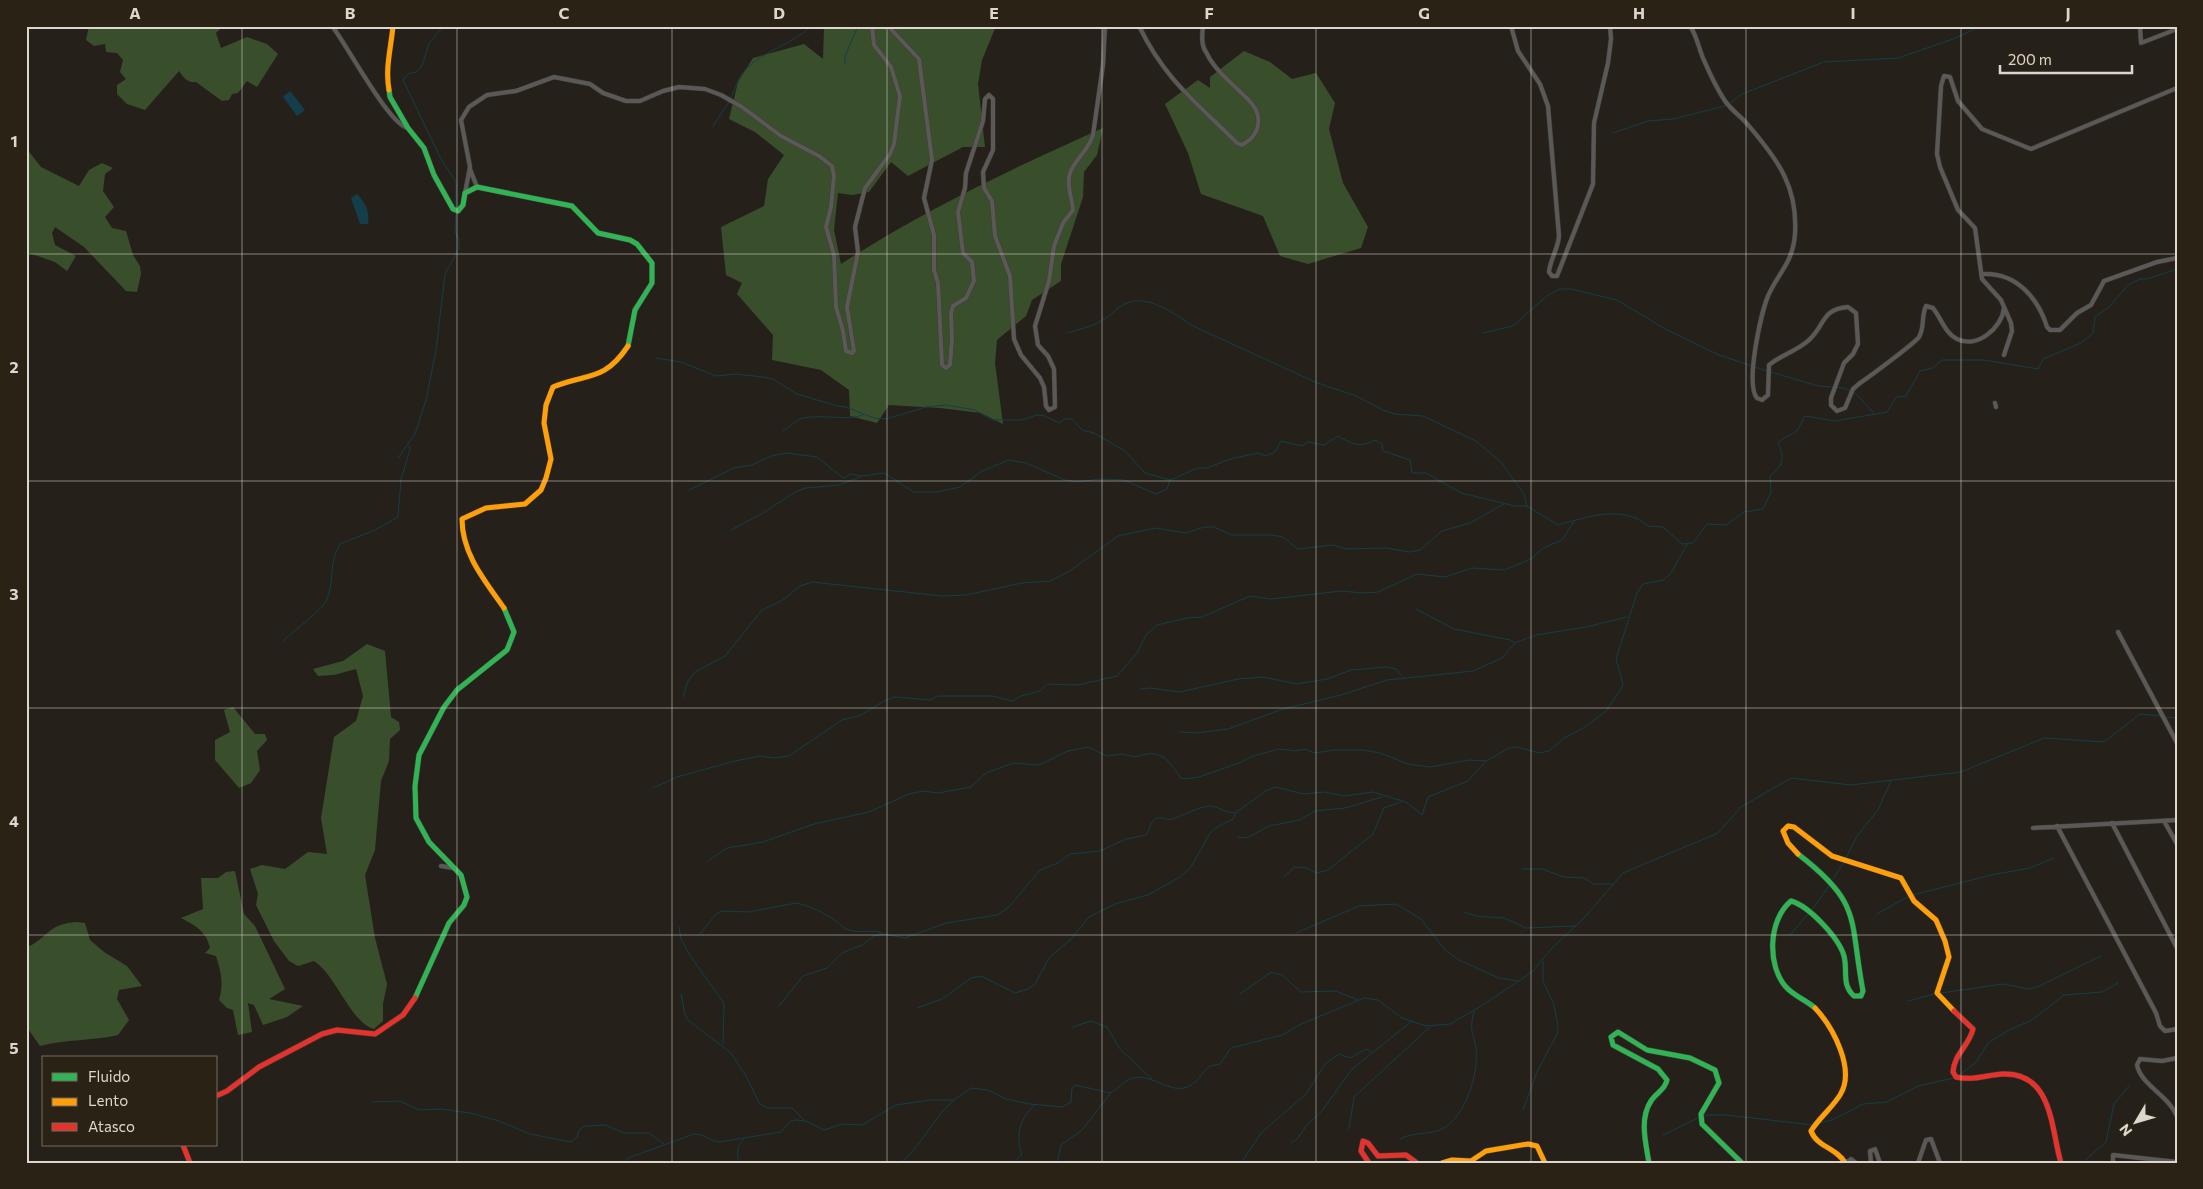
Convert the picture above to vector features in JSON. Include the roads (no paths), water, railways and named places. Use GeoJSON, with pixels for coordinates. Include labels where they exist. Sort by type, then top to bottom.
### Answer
{"type":"FeatureCollection","features":[{"type":"Feature","properties":{"kind":"street"},"geometry":{"type":"LineString","coordinates":[[332,26],[349,49],[362,74],[386,109],[403,127],[408,128]]}},
{"type":"Feature","properties":{"kind":"street"},"geometry":{"type":"LineString","coordinates":[[393,26],[393,42],[386,77],[392,103],[424,148],[434,174],[452,210],[458,211],[460,209],[470,169]]}},
{"type":"Feature","properties":{"kind":"street"},"geometry":{"type":"LineString","coordinates":[[478,187],[470,169],[462,120],[469,107],[487,95],[516,91],[554,77],[590,84],[603,93],[626,101],[640,101],[663,91],[679,87],[705,89],[721,95],[742,107],[781,136],[819,156],[832,166],[834,170],[831,207],[826,227],[834,255],[836,308],[843,331],[846,351],[852,353],[854,351],[852,329],[847,307],[858,252],[855,227],[865,188],[890,154],[894,144],[900,96],[890,67],[874,45],[872,26]]}},
{"type":"Feature","properties":{"kind":"street"},"geometry":{"type":"LineString","coordinates":[[888,26],[919,59],[922,76],[932,160],[924,198],[934,235],[934,270],[938,283],[942,365],[946,368],[950,365],[951,313],[953,306],[966,298],[974,281],[972,262],[964,253],[958,212],[965,188],[966,173],[983,122],[986,99],[989,95],[993,99],[991,128],[993,150],[984,172],[984,188],[992,201],[995,236],[1010,276],[1014,339],[1021,355],[1040,378],[1044,387],[1046,406],[1049,410],[1055,407],[1056,376],[1051,362],[1038,345],[1036,320],[1049,280],[1054,246],[1064,222],[1072,210],[1069,189],[1070,172],[1089,145],[1093,135],[1103,65],[1104,26]]}},
{"type":"Feature","properties":{"kind":"street"},"geometry":{"type":"LineString","coordinates":[[1139,26],[1160,65],[1180,89],[1237,143],[1242,145],[1256,134],[1259,119],[1257,111],[1252,102],[1229,82],[1206,52],[1202,43],[1203,26]]}},
{"type":"Feature","properties":{"kind":"street"},"geometry":{"type":"LineString","coordinates":[[1511,26],[1518,51],[1540,84],[1548,106],[1560,236],[1557,253],[1549,268],[1552,276],[1557,276],[1593,184],[1594,123],[1608,63],[1611,39],[1610,26]]}},
{"type":"Feature","properties":{"kind":"street"},"geometry":{"type":"LineString","coordinates":[[1690,26],[1725,102],[1761,142],[1784,174],[1792,190],[1795,234],[1786,269],[1770,292],[1762,316],[1752,367],[1754,394],[1757,398],[1762,400],[1768,395],[1769,365],[1807,342],[1814,336],[1826,316],[1837,308],[1848,306],[1856,313],[1858,344],[1853,354],[1844,363],[1831,398],[1831,405],[1837,410],[1845,408],[1853,390],[1860,383],[1916,341],[1923,327],[1923,316],[1926,306],[1933,308],[1945,327],[1956,338],[1971,341],[1990,332],[2001,319],[2004,308]]}},
{"type":"Feature","properties":{"kind":"street"},"geometry":{"type":"LineString","coordinates":[[2140,26],[2141,43],[2177,29]]}},
{"type":"Feature","properties":{"kind":"street"},"geometry":{"type":"LineString","coordinates":[[2004,355],[2012,331],[1998,297],[1982,279],[1983,274],[1978,260],[1975,228],[1958,210],[1940,167],[1937,154],[1941,86],[1944,76],[1950,77],[1958,100],[1982,129],[2031,149],[2177,88]]}},
{"type":"Feature","properties":{"kind":"street"},"geometry":{"type":"LineString","coordinates":[[218,1095],[227,1091],[259,1067],[322,1034],[337,1030],[375,1034],[403,1015],[420,990],[449,923],[464,905],[467,897],[462,875],[429,842],[416,818],[415,786],[419,755],[428,741],[444,707],[457,690],[507,650],[514,632],[508,613],[474,565],[462,532],[462,519],[467,514],[496,506],[520,506],[527,504],[537,495],[550,461],[550,449],[545,433],[545,415],[553,388],[565,382],[583,381],[602,374],[617,362],[628,346],[632,333],[633,316],[652,283],[654,273],[652,262],[637,244],[630,240],[598,233],[587,225],[572,206],[478,187],[465,193]]}},
{"type":"Feature","properties":{"kind":"street"},"geometry":{"type":"LineString","coordinates":[[1983,274],[2010,279],[2020,284],[2039,307],[2046,327],[2060,330],[2077,312],[2090,304],[2104,281],[2157,262],[2177,258]]}},
{"type":"Feature","properties":{"kind":"street"},"geometry":{"type":"LineString","coordinates":[[2118,632],[2177,743]]}},
{"type":"Feature","properties":{"kind":"street"},"geometry":{"type":"LineString","coordinates":[[2033,828],[2177,820]]}},
{"type":"Feature","properties":{"kind":"street"},"geometry":{"type":"LineString","coordinates":[[2164,821],[2177,844]]}},
{"type":"Feature","properties":{"kind":"street"},"geometry":{"type":"LineString","coordinates":[[2112,823],[2177,948]]}},
{"type":"Feature","properties":{"kind":"street"},"geometry":{"type":"LineString","coordinates":[[1856,1163],[1850,1159],[1848,1162],[1845,1162],[1837,1151],[1817,1141],[1811,1131],[1843,1091],[1846,1083],[1845,1067],[1828,1025],[1809,1002],[1785,986],[1779,977],[1772,958],[1777,922],[1784,908],[1791,901],[1800,903],[1836,941],[1844,957],[1845,985],[1854,996],[1861,996],[1863,991],[1857,940],[1850,911],[1844,898],[1820,870],[1789,846],[1783,831],[1788,826],[1794,827],[1814,845],[1832,856],[1901,878],[1914,901],[1936,920],[1945,941],[1949,957],[1938,993],[1945,1004],[1970,1023],[1973,1028],[1970,1039],[1955,1060],[1953,1072],[1956,1077],[1966,1079],[2010,1074],[2028,1081],[2038,1091],[2050,1110],[2061,1163]]}},
{"type":"Feature","properties":{"kind":"street"},"geometry":{"type":"LineString","coordinates":[[2057,826],[2152,1005],[2160,1026],[2165,1030],[2177,1029]]}},
{"type":"Feature","properties":{"kind":"street"},"geometry":{"type":"LineString","coordinates":[[441,866],[455,868]]}},
{"type":"Feature","properties":{"kind":"street"},"geometry":{"type":"LineString","coordinates":[[1650,1163],[1646,1138],[1648,1108],[1653,1098],[1665,1088],[1668,1080],[1664,1073],[1657,1068],[1613,1045],[1610,1037],[1618,1032],[1647,1050],[1690,1058],[1715,1070],[1719,1083],[1701,1114],[1702,1124],[1742,1163]]}},
{"type":"Feature","properties":{"kind":"street"},"geometry":{"type":"LineString","coordinates":[[2177,1058],[2162,1061],[2140,1059],[2137,1065],[2144,1080],[2172,1106],[2177,1116]]}},
{"type":"Feature","properties":{"kind":"street"},"geometry":{"type":"LineString","coordinates":[[1918,1163],[1926,1140],[1930,1139],[1940,1163]]}},
{"type":"Feature","properties":{"kind":"street"},"geometry":{"type":"LineString","coordinates":[[1369,1163],[1360,1151],[1363,1141],[1368,1143],[1378,1156],[1406,1155],[1417,1163]]}},
{"type":"Feature","properties":{"kind":"street"},"geometry":{"type":"LineString","coordinates":[[1442,1163],[1452,1160],[1472,1161],[1486,1151],[1528,1144],[1537,1146],[1545,1163]]}},
{"type":"Feature","properties":{"kind":"street"},"geometry":{"type":"LineString","coordinates":[[183,1146],[190,1163]]}},
{"type":"Feature","properties":{"kind":"street"},"geometry":{"type":"LineString","coordinates":[[1871,1163],[1870,1152],[1874,1149],[1880,1163]]}},
{"type":"Feature","properties":{"kind":"street"},"geometry":{"type":"LineString","coordinates":[[2113,1163],[2113,1155],[2177,1162]]}},
{"type":"Feature","properties":{"kind":"water"},"geometry":{"type":"Polygon","coordinates":[[[290,91],[305,110],[297,116],[283,97],[290,91]]]}},
{"type":"Feature","properties":{"kind":"water"},"geometry":{"type":"Polygon","coordinates":[[[357,194],[366,208],[368,224],[360,224],[351,198],[357,194]]]}},
{"type":"Feature","properties":{"kind":"waterway"},"geometry":{"type":"LineString","coordinates":[[444,26],[429,43],[422,66],[416,72],[408,74],[403,80],[441,159],[456,182],[456,209]]}},
{"type":"Feature","properties":{"kind":"waterway"},"geometry":{"type":"LineString","coordinates":[[731,98],[740,76],[745,70],[761,57],[795,38],[811,26]]}},
{"type":"Feature","properties":{"kind":"waterway"},"geometry":{"type":"LineString","coordinates":[[845,64],[845,56],[858,26]]}},
{"type":"Feature","properties":{"kind":"waterway"},"geometry":{"type":"LineString","coordinates":[[1729,104],[1742,94],[1824,62],[1898,58],[1953,39],[1981,26]]}},
{"type":"Feature","properties":{"kind":"waterway"},"geometry":{"type":"LineString","coordinates":[[713,126],[729,102]]}},
{"type":"Feature","properties":{"kind":"waterway"},"geometry":{"type":"LineString","coordinates":[[1613,133],[1648,121],[1673,119],[1725,106]]}},
{"type":"Feature","properties":{"kind":"waterway"},"geometry":{"type":"LineString","coordinates":[[398,458],[415,434],[426,400],[436,350],[445,274],[459,248],[459,240],[455,231],[456,213]]}},
{"type":"Feature","properties":{"kind":"waterway"},"geometry":{"type":"LineString","coordinates":[[656,358],[681,362],[716,376],[735,374],[773,379],[797,394],[846,407],[874,418],[886,419],[926,407],[946,405],[975,410],[992,420],[1021,420],[1037,415],[1045,416],[1059,423],[1065,419],[1072,419],[1082,430],[1094,433],[1125,451],[1145,473],[1170,480],[1198,468],[1207,468],[1230,459],[1258,453],[1266,456],[1275,452],[1281,441],[1302,446],[1308,442],[1324,445],[1338,436],[1356,444],[1365,444],[1375,440],[1382,444],[1383,451],[1410,460],[1412,473],[1426,473],[1461,493],[1515,506],[1527,506],[1558,525],[1604,514],[1627,515],[1638,519],[1648,526],[1663,527],[1682,544],[1693,543],[1707,524],[1726,525],[1744,512],[1763,509],[1771,492],[1770,476],[1778,468],[1782,460],[1778,442],[1797,431],[1805,416],[1835,421],[1887,412],[1896,397],[1906,396],[1920,371],[1933,368],[1942,360],[1984,360],[2038,369],[2043,359],[2081,343],[2093,333],[2095,317],[2109,307],[2128,285],[2140,279],[2147,279],[2177,269]]}},
{"type":"Feature","properties":{"kind":"waterway"},"geometry":{"type":"LineString","coordinates":[[1483,333],[1513,326],[1548,295],[1560,289],[1571,289],[1617,300],[1667,330],[1719,355],[1767,371]]}},
{"type":"Feature","properties":{"kind":"waterway"},"geometry":{"type":"LineString","coordinates":[[1068,333],[1097,323],[1127,303],[1143,301],[1161,306],[1191,325],[1315,382],[1356,396],[1395,414],[1423,416],[1476,441],[1500,461],[1524,494],[1527,506]]}},
{"type":"Feature","properties":{"kind":"waterway"},"geometry":{"type":"LineString","coordinates":[[1771,372],[1818,386],[1844,388],[1855,393],[1875,414]]}},
{"type":"Feature","properties":{"kind":"waterway"},"geometry":{"type":"LineString","coordinates":[[783,431],[803,418],[857,417],[863,415]]}},
{"type":"Feature","properties":{"kind":"waterway"},"geometry":{"type":"LineString","coordinates":[[283,641],[326,601],[329,594],[334,558],[340,544],[375,530],[398,517],[401,479],[410,450],[409,446]]}},
{"type":"Feature","properties":{"kind":"waterway"},"geometry":{"type":"LineString","coordinates":[[689,490],[734,468],[752,465],[771,456],[786,453],[817,457],[843,478],[851,474],[861,476]]}},
{"type":"Feature","properties":{"kind":"waterway"},"geometry":{"type":"LineString","coordinates":[[731,530],[763,513],[795,492],[806,488],[840,485],[862,476],[884,473],[914,492],[937,492],[960,487],[982,471],[1009,460],[1026,463],[1065,480],[1077,482],[1100,479],[1124,480],[1156,494],[1167,489],[1170,480]]}},
{"type":"Feature","properties":{"kind":"waterway"},"geometry":{"type":"LineString","coordinates":[[683,697],[688,681],[695,672],[725,656],[762,610],[783,600],[800,586],[812,582],[942,596],[966,595],[1022,583],[1050,581],[1068,572],[1118,536],[1155,528],[1186,533],[1204,527],[1214,527],[1232,535],[1272,535],[1283,537],[1298,549],[1333,545],[1346,549],[1386,548],[1409,552],[1420,550],[1442,531],[1470,523],[1504,504]]}},
{"type":"Feature","properties":{"kind":"waterway"},"geometry":{"type":"LineString","coordinates":[[653,788],[677,777],[735,761],[760,756],[774,758],[789,756],[842,720],[861,715],[884,701],[895,697],[930,700],[938,696],[993,696],[1012,701],[1021,696],[1040,691],[1047,684],[1078,685],[1117,676],[1137,653],[1146,635],[1157,625],[1187,618],[1202,617],[1250,596],[1271,599],[1341,591],[1378,592],[1417,574],[1445,577],[1472,568],[1504,570],[1531,559],[1543,548],[1562,540],[1575,520]]}},
{"type":"Feature","properties":{"kind":"waterway"},"geometry":{"type":"LineString","coordinates":[[779,1006],[803,976],[827,968],[842,953],[862,945],[874,936],[884,934],[905,938],[946,923],[997,915],[1008,908],[1040,870],[1058,863],[1070,854],[1100,851],[1126,839],[1146,835],[1157,818],[1172,819],[1209,806],[1235,813],[1266,791],[1276,787],[1303,794],[1324,792],[1345,796],[1373,792],[1406,802],[1422,815],[1428,797],[1468,781],[1486,761],[1509,748],[1518,747],[1539,753],[1549,751],[1564,738],[1585,727],[1606,711],[1621,689],[1623,684],[1616,659],[1637,593],[1643,584],[1663,580],[1671,573],[1688,543]]}},
{"type":"Feature","properties":{"kind":"waterway"},"geometry":{"type":"LineString","coordinates":[[1416,609],[1454,629],[1510,640],[1515,643]]}},
{"type":"Feature","properties":{"kind":"waterway"},"geometry":{"type":"LineString","coordinates":[[1180,732],[1197,733],[1228,729],[1283,709],[1341,695],[1387,680],[1473,671],[1502,658],[1515,643],[1536,635],[1586,627],[1627,617]]}},
{"type":"Feature","properties":{"kind":"waterway"},"geometry":{"type":"LineString","coordinates":[[1140,689],[1150,688],[1180,692],[1238,679],[1263,677],[1297,684],[1327,679],[1351,670],[1387,667],[1396,669],[1403,677]]}},
{"type":"Feature","properties":{"kind":"waterway"},"geometry":{"type":"LineString","coordinates":[[623,1163],[628,1158],[694,1134],[719,1142],[781,1132],[791,1121],[796,1120],[806,1121],[824,1130],[843,1124],[862,1125],[896,1105],[930,1100],[954,1100],[971,1088],[988,1090],[1006,1099],[1030,1104],[1062,1107],[1071,1102],[1072,1088],[1076,1085],[1110,1093],[1130,1079],[1140,1077],[1174,1088],[1187,1087],[1194,1083],[1210,1066],[1220,1064],[1231,1048],[1282,1035],[1301,1024],[1364,998],[1378,1000],[1402,1018],[1426,1026],[1450,1024],[1483,1005],[1532,972],[1552,948],[1584,918],[1623,873],[1718,833],[1741,807],[1791,778],[1851,785],[1961,772],[2044,738],[2104,742],[2140,714],[2162,716]]}},
{"type":"Feature","properties":{"kind":"waterway"},"geometry":{"type":"LineString","coordinates":[[2166,717],[2177,718]]}},
{"type":"Feature","properties":{"kind":"waterway"},"geometry":{"type":"LineString","coordinates":[[708,861],[727,848],[763,842],[814,824],[869,812],[909,794],[923,791],[938,793],[971,787],[986,773],[1013,763],[1039,765],[1068,751],[1088,747],[1107,756],[1121,754],[1136,757],[1144,754],[1156,754],[1167,760],[1180,777],[1184,779],[1199,777],[1253,756],[1279,749],[1296,751],[1305,749],[1314,753],[1335,750],[1363,750],[1380,753],[1408,764],[1430,767],[1469,760],[1486,761]]}},
{"type":"Feature","properties":{"kind":"waterway"},"geometry":{"type":"LineString","coordinates":[[1846,858],[1857,836],[1878,810],[1891,781]]}},
{"type":"Feature","properties":{"kind":"waterway"},"geometry":{"type":"LineString","coordinates":[[1238,837],[1247,838],[1269,826],[1300,820],[1315,811],[1345,808],[1382,797]]}},
{"type":"Feature","properties":{"kind":"waterway"},"geometry":{"type":"LineString","coordinates":[[1284,877],[1294,867],[1306,868],[1317,873],[1328,870],[1373,834],[1384,808],[1401,802]]}},
{"type":"Feature","properties":{"kind":"waterway"},"geometry":{"type":"LineString","coordinates":[[917,1008],[942,999],[971,978],[981,976],[1015,993],[1028,989],[1035,984],[1049,958],[1071,939],[1089,917],[1115,904],[1148,895],[1180,877],[1191,867],[1210,833],[1233,819],[1236,813]]}},
{"type":"Feature","properties":{"kind":"waterway"},"geometry":{"type":"LineString","coordinates":[[1913,895],[1991,875],[2030,868],[2054,858]]}},
{"type":"Feature","properties":{"kind":"waterway"},"geometry":{"type":"LineString","coordinates":[[1833,879],[1844,862]]}},
{"type":"Feature","properties":{"kind":"waterway"},"geometry":{"type":"LineString","coordinates":[[1522,869],[1542,869],[1564,877],[1584,878],[1594,884],[1613,884]]}},
{"type":"Feature","properties":{"kind":"waterway"},"geometry":{"type":"LineString","coordinates":[[1812,910],[1831,883]]}},
{"type":"Feature","properties":{"kind":"waterway"},"geometry":{"type":"LineString","coordinates":[[1877,914],[1909,896]]}},
{"type":"Feature","properties":{"kind":"waterway"},"geometry":{"type":"LineString","coordinates":[[700,934],[716,914],[722,911],[749,912],[796,903],[822,912],[849,930],[876,931],[884,934]]}},
{"type":"Feature","properties":{"kind":"waterway"},"geometry":{"type":"LineString","coordinates":[[1296,933],[1359,906],[1396,904],[1421,919],[1445,950],[1459,960],[1499,978],[1517,981]]}},
{"type":"Feature","properties":{"kind":"waterway"},"geometry":{"type":"LineString","coordinates":[[1464,912],[1476,916],[1504,918],[1526,928],[1575,926]]}},
{"type":"Feature","properties":{"kind":"waterway"},"geometry":{"type":"LineString","coordinates":[[1790,935],[1809,913]]}},
{"type":"Feature","properties":{"kind":"waterway"},"geometry":{"type":"LineString","coordinates":[[679,927],[681,939],[691,957],[724,1003],[723,1044]]}},
{"type":"Feature","properties":{"kind":"waterway"},"geometry":{"type":"LineString","coordinates":[[1941,993],[2003,984],[2029,989],[2037,987],[2101,956]]}},
{"type":"Feature","properties":{"kind":"waterway"},"geometry":{"type":"LineString","coordinates":[[1523,1110],[1537,1072],[1557,1034],[1558,1026],[1554,1005],[1543,981],[1543,961]]}},
{"type":"Feature","properties":{"kind":"waterway"},"geometry":{"type":"LineString","coordinates":[[1240,994],[1271,972],[1282,975],[1301,992],[1336,991],[1358,1000]]}},
{"type":"Feature","properties":{"kind":"waterway"},"geometry":{"type":"LineString","coordinates":[[1960,1075],[1976,1062],[1988,1043],[2009,1030],[2032,1020],[2064,995],[2102,992],[2118,983]]}},
{"type":"Feature","properties":{"kind":"waterway"},"geometry":{"type":"LineString","coordinates":[[681,994],[685,1014],[689,1021],[731,1053],[746,1076],[759,1103],[767,1108],[792,1108],[804,1120]]}},
{"type":"Feature","properties":{"kind":"waterway"},"geometry":{"type":"LineString","coordinates":[[1908,1001],[1934,994]]}},
{"type":"Feature","properties":{"kind":"waterway"},"geometry":{"type":"LineString","coordinates":[[1400,1139],[1444,1128],[1452,1122],[1465,1104],[1475,1069],[1476,1048],[1472,1027],[1474,1011]]}},
{"type":"Feature","properties":{"kind":"waterway"},"geometry":{"type":"LineString","coordinates":[[1073,1027],[1091,1021],[1107,1027],[1120,1049],[1152,1079]]}},
{"type":"Feature","properties":{"kind":"waterway"},"geometry":{"type":"LineString","coordinates":[[1291,1143],[1297,1139],[1307,1125],[1322,1111],[1352,1069],[1412,1021]]}},
{"type":"Feature","properties":{"kind":"waterway"},"geometry":{"type":"LineString","coordinates":[[1349,1129],[1354,1097],[1430,1027]]}},
{"type":"Feature","properties":{"kind":"waterway"},"geometry":{"type":"LineString","coordinates":[[1241,1163],[1262,1132],[1306,1094],[1325,1064],[1339,1054],[1350,1058],[1366,1049],[1372,1052]]}},
{"type":"Feature","properties":{"kind":"waterway"},"geometry":{"type":"LineString","coordinates":[[1818,1123],[1832,1120],[1863,1104],[1887,1102],[1918,1086],[1954,1078]]}},
{"type":"Feature","properties":{"kind":"waterway"},"geometry":{"type":"LineString","coordinates":[[2082,1163],[2106,1142],[2114,1104],[2129,1086]]}},
{"type":"Feature","properties":{"kind":"waterway"},"geometry":{"type":"LineString","coordinates":[[1057,1163],[1061,1145],[1082,1130],[1110,1094]]}},
{"type":"Feature","properties":{"kind":"waterway"},"geometry":{"type":"LineString","coordinates":[[372,1102],[400,1101],[419,1110],[441,1109],[470,1113],[496,1120],[530,1134],[571,1142],[577,1137],[579,1130],[585,1126],[605,1125],[624,1133],[649,1133],[664,1144]]}},
{"type":"Feature","properties":{"kind":"waterway"},"geometry":{"type":"LineString","coordinates":[[900,1163],[915,1149],[939,1116],[953,1101]]}},
{"type":"Feature","properties":{"kind":"waterway"},"geometry":{"type":"LineString","coordinates":[[1014,1163],[1022,1154],[1019,1140],[1022,1121],[1035,1105]]}},
{"type":"Feature","properties":{"kind":"waterway"},"geometry":{"type":"LineString","coordinates":[[1704,1115],[1727,1115],[1812,1125]]}},
{"type":"Feature","properties":{"kind":"waterway"},"geometry":{"type":"LineString","coordinates":[[1663,1135],[1700,1117]]}},
{"type":"Feature","properties":{"kind":"waterway"},"geometry":{"type":"LineString","coordinates":[[739,1163],[738,1150],[744,1139]]}}]}
